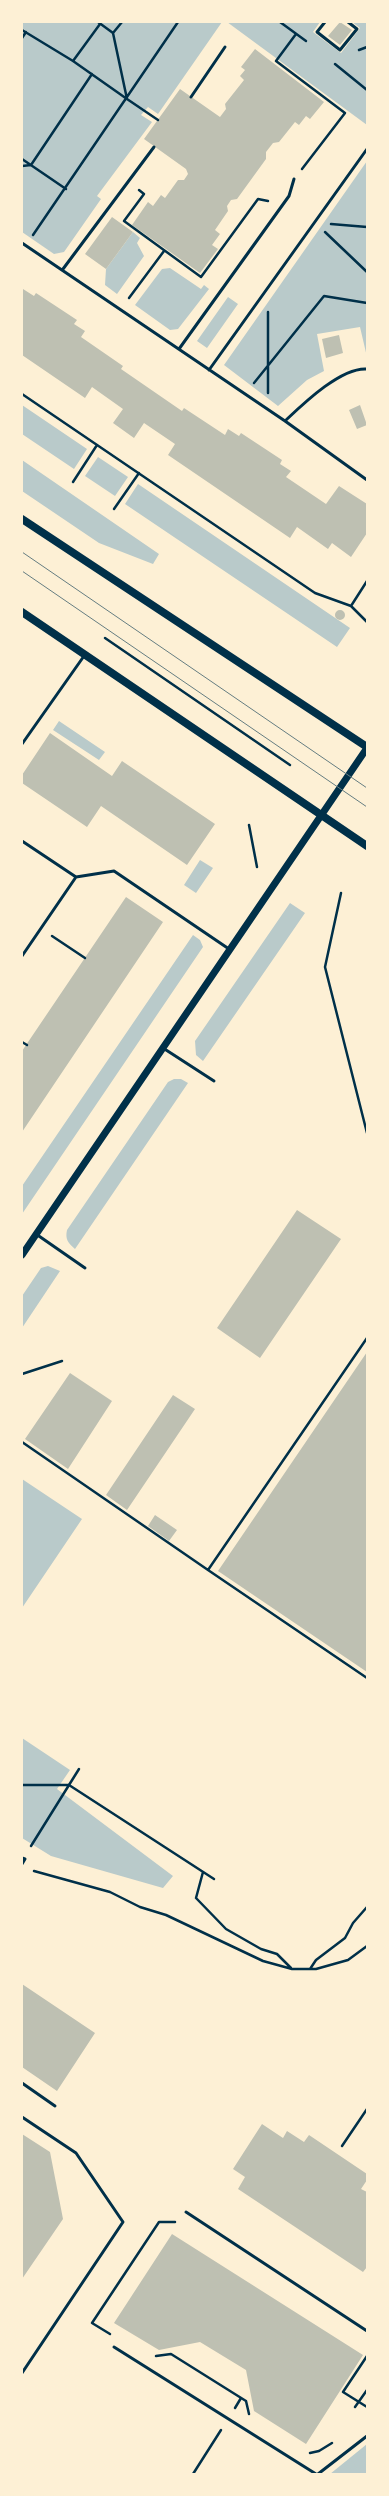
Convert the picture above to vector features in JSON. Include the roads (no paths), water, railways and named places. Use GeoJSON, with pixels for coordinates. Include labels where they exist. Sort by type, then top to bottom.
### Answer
{"type":"FeatureCollection","features":[{"type":"Feature","properties":{"kind":"main road"},"geometry":{"type":"LineString","coordinates":[[22,519],[367,748]]}},
{"type":"Feature","properties":{"kind":"main road"},"geometry":{"type":"LineString","coordinates":[[22,612],[367,846]]}},
{"type":"Feature","properties":{"kind":"street"},"geometry":{"type":"LineString","coordinates":[[22,1255],[367,748]]}},
{"type":"Feature","properties":{"kind":"lane"},"geometry":{"type":"LineString","coordinates":[[325,22],[317,32],[340,50],[357,29],[348,22]]}},
{"type":"Feature","properties":{"kind":"lane"},"geometry":{"type":"LineString","coordinates":[[191,97],[225,47]]}},
{"type":"Feature","properties":{"kind":"lane"},"geometry":{"type":"LineString","coordinates":[[63,269],[154,147]]}},
{"type":"Feature","properties":{"kind":"lane"},"geometry":{"type":"LineString","coordinates":[[209,370],[268,284],[367,149]]}},
{"type":"Feature","properties":{"kind":"lane"},"geometry":{"type":"LineString","coordinates":[[179,349],[289,196],[294,179]]}},
{"type":"Feature","properties":{"kind":"lane"},"geometry":{"type":"LineString","coordinates":[[22,243],[63,269],[120,310],[285,421],[367,480]]}},
{"type":"Feature","properties":{"kind":"lane"},"geometry":{"type":"LineString","coordinates":[[285,421],[312,396],[357,368],[367,369]]}},
{"type":"Feature","properties":{"kind":"lane"},"geometry":{"type":"LineString","coordinates":[[22,744],[84,655]]}},
{"type":"Feature","properties":{"kind":"lane"},"geometry":{"type":"LineString","coordinates":[[22,841],[76,877],[114,871],[230,949]]}},
{"type":"Feature","properties":{"kind":"lane"},"geometry":{"type":"LineString","coordinates":[[22,956],[76,877]]}},
{"type":"Feature","properties":{"kind":"lane"},"geometry":{"type":"LineString","coordinates":[[163,1048],[214,1081]]}},
{"type":"Feature","properties":{"kind":"lane"},"geometry":{"type":"LineString","coordinates":[[36,1234],[85,1268]]}},
{"type":"Feature","properties":{"kind":"lane"},"geometry":{"type":"LineString","coordinates":[[22,1864],[23,1859]]}},
{"type":"Feature","properties":{"kind":"lane"},"geometry":{"type":"LineString","coordinates":[[22,2084],[55,2106]]}},
{"type":"Feature","properties":{"kind":"lane"},"geometry":{"type":"LineString","coordinates":[[22,2117],[76,2153],[123,2222],[22,2373]]}},
{"type":"Feature","properties":{"kind":"lane"},"geometry":{"type":"LineString","coordinates":[[186,2212],[367,2331]]}},
{"type":"Feature","properties":{"kind":"lane"},"geometry":{"type":"LineString","coordinates":[[114,2347],[317,2474],[367,2436]]}},
{"type":"Feature","properties":{"kind":"tram line"},"geometry":{"type":"LineString","coordinates":[[22,552],[367,788]]}},
{"type":"Feature","properties":{"kind":"tram line"},"geometry":{"type":"LineString","coordinates":[[22,571],[367,807]]}}]}
